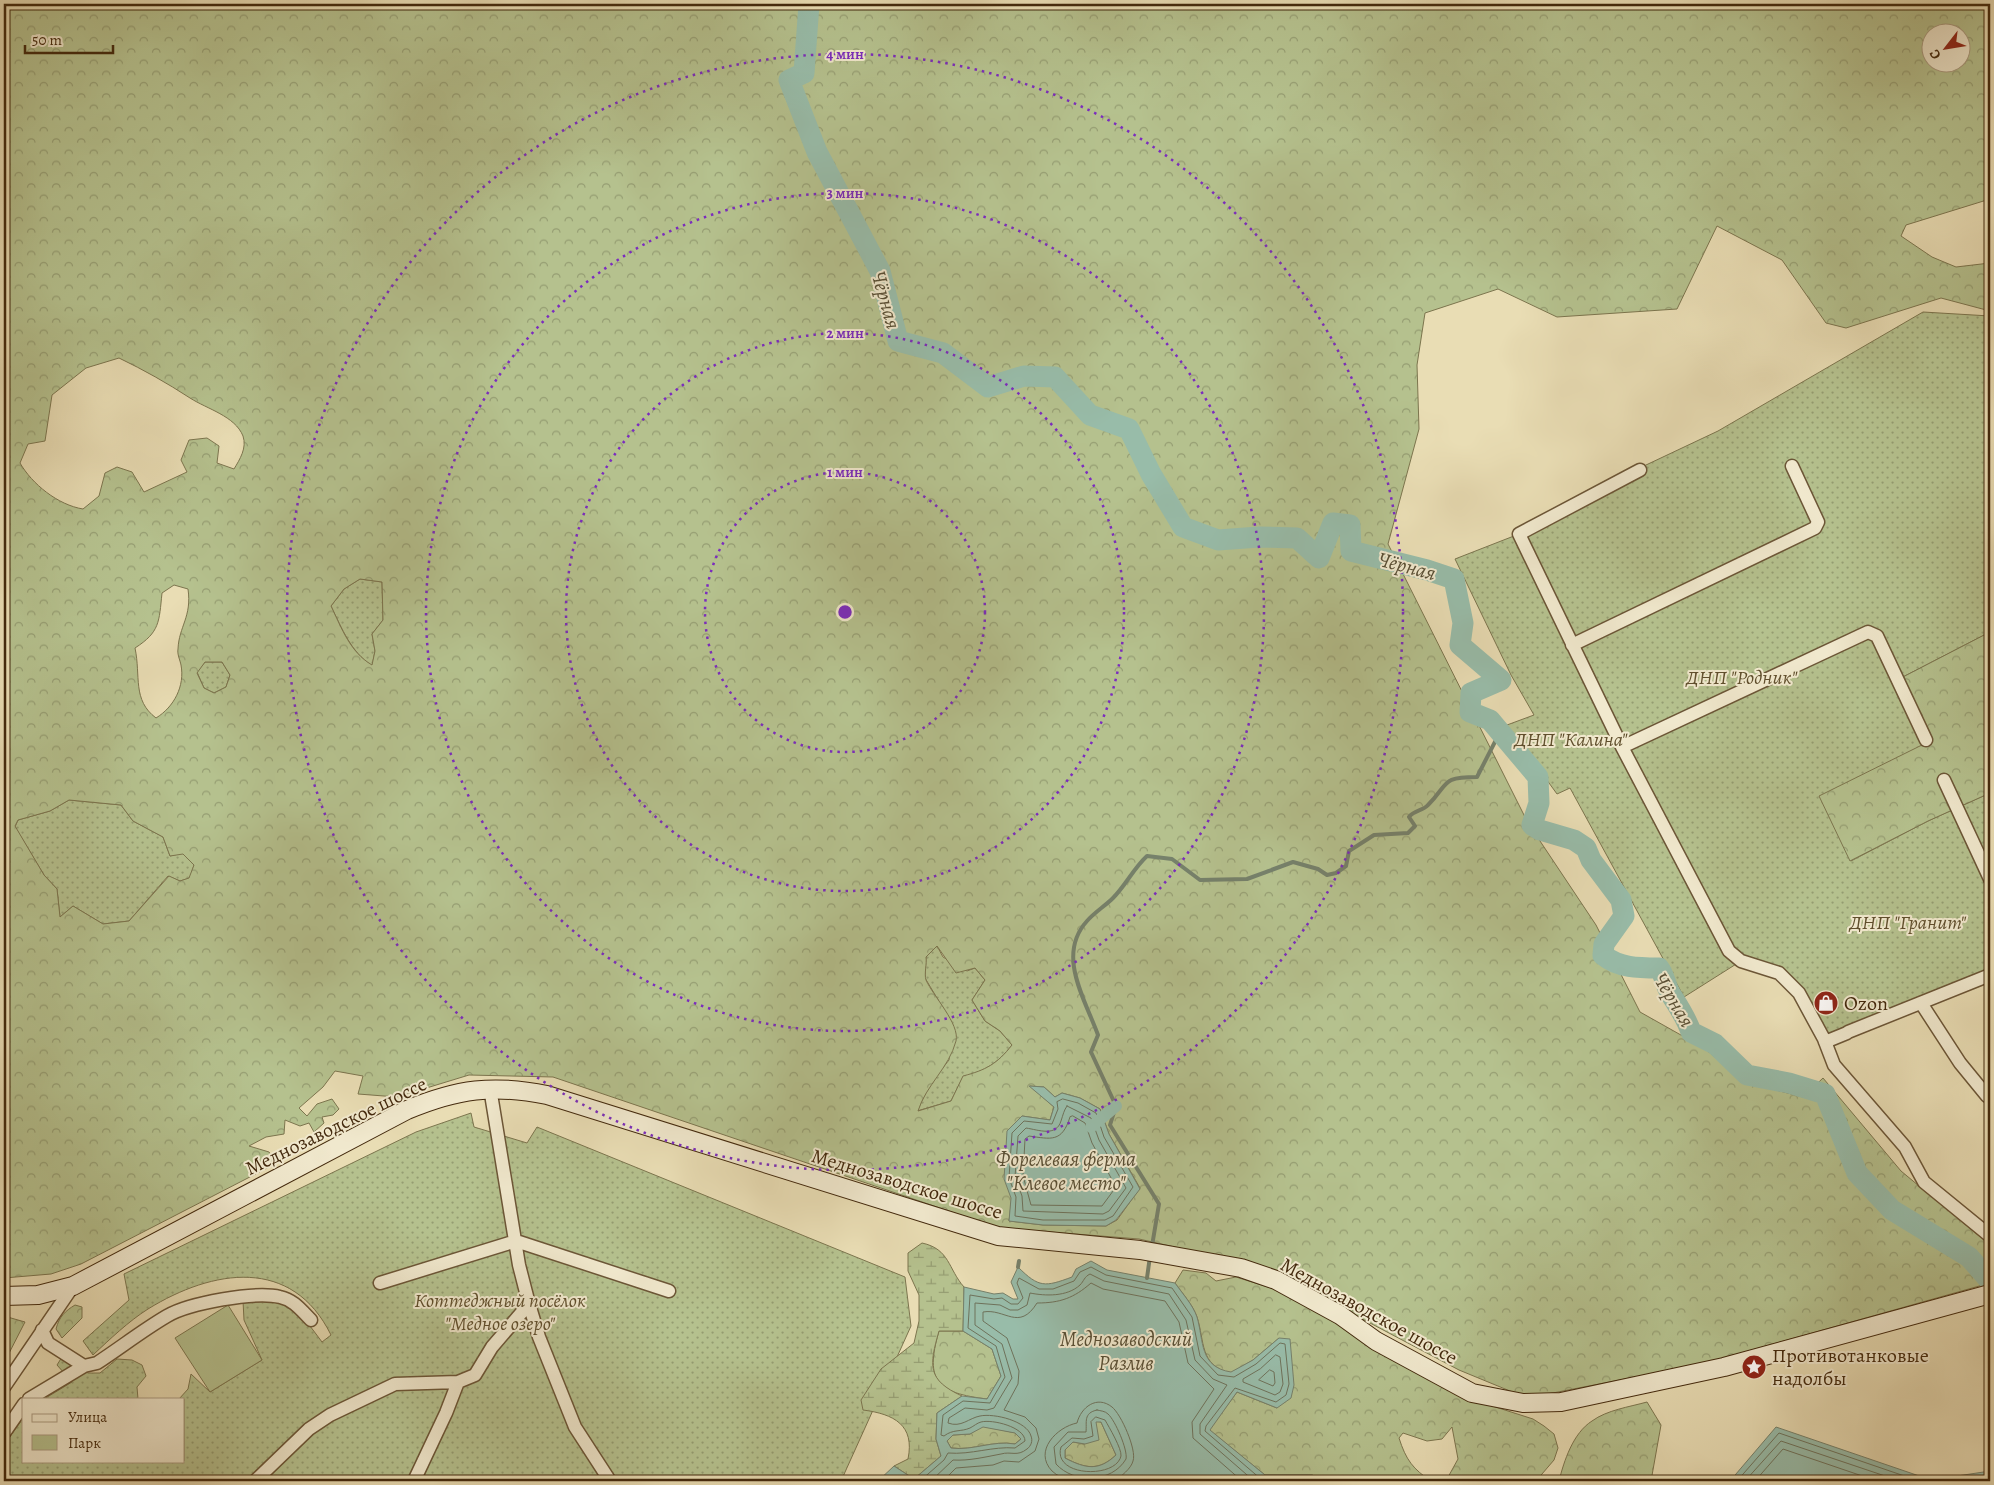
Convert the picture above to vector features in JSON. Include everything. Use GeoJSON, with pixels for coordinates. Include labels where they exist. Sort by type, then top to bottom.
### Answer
{"type":"FeatureCollection","features":[{"type":"Feature","properties":{"kind":"main road","name":"Меднозаводское шоссе"},"geometry":{"type":"LineString","coordinates":[[4,1296],[38,1295],[73,1286],[406,1110],[458,1092],[490,1088],[517,1089],[547,1096],[998,1236],[1140,1250],[1241,1268],[1276,1280],[1340,1315],[1376,1340],[1472,1393],[1523,1403],[1561,1402],[1724,1367],[1990,1294]]}},
{"type":"Feature","properties":{"kind":"street"},"geometry":{"type":"LineString","coordinates":[[1572,645],[1814,528],[1818,522],[1792,466]]}},
{"type":"Feature","properties":{"kind":"street"},"geometry":{"type":"LineString","coordinates":[[1640,470],[1519,534],[1622,747],[1729,950],[1741,961],[1779,972],[1799,993],[1825,1042],[1834,1065],[1905,1147],[1924,1182],[1990,1236]]}},
{"type":"Feature","properties":{"kind":"street"},"geometry":{"type":"LineString","coordinates":[[1622,747],[1868,632],[1877,636],[1926,740]]}},
{"type":"Feature","properties":{"kind":"street"},"geometry":{"type":"LineString","coordinates":[[1944,780],[1990,879]]}},
{"type":"Feature","properties":{"kind":"street"},"geometry":{"type":"LineString","coordinates":[[1825,1042],[1990,975]]}},
{"type":"Feature","properties":{"kind":"street"},"geometry":{"type":"LineString","coordinates":[[1921,1003],[1960,1063],[1987,1096],[1990,1094]]}},
{"type":"Feature","properties":{"kind":"street"},"geometry":{"type":"LineString","coordinates":[[490,1088],[519,1265],[539,1337],[575,1427],[610,1481]]}},
{"type":"Feature","properties":{"kind":"street"},"geometry":{"type":"LineString","coordinates":[[380,1283],[516,1241],[669,1291]]}},
{"type":"Feature","properties":{"kind":"street"},"geometry":{"type":"LineString","coordinates":[[4,1386],[73,1286]]}},
{"type":"Feature","properties":{"kind":"street"},"geometry":{"type":"LineString","coordinates":[[31,1398],[84,1366],[96,1363],[168,1315],[240,1295],[280,1297],[294,1302],[311,1320]]}},
{"type":"Feature","properties":{"kind":"street"},"geometry":{"type":"LineString","coordinates":[[255,1481],[309,1429],[330,1415],[395,1384],[458,1382],[475,1376],[492,1347],[529,1304]]}},
{"type":"Feature","properties":{"kind":"street"},"geometry":{"type":"LineString","coordinates":[[42,1330],[48,1342],[84,1366]]}},
{"type":"Feature","properties":{"kind":"street"},"geometry":{"type":"LineString","coordinates":[[414,1481],[446,1414],[458,1382]]}},
{"type":"Feature","properties":{"kind":"street"},"geometry":{"type":"LineString","coordinates":[[4,1433],[22,1407]]}},
{"type":"Feature","properties":{"kind":"green space"},"geometry":{"type":"Polygon","coordinates":[[[4,4],[1990,4],[1990,199],[1906,225],[1901,236],[1932,257],[1956,267],[1990,263],[1990,311],[1941,298],[1846,328],[1826,323],[1782,260],[1717,226],[1677,309],[1557,317],[1498,289],[1425,313],[1417,365],[1419,429],[1388,544],[1528,823],[1596,925],[1640,1012],[1704,1048],[1745,1082],[1803,1097],[1823,1078],[1901,1171],[1990,1245],[1990,1283],[1702,1364],[1527,1398],[1459,1370],[1264,1267],[1139,1239],[999,1228],[553,1077],[469,1075],[397,1097],[358,1094],[363,1076],[335,1071],[323,1087],[299,1108],[307,1116],[317,1104],[332,1099],[339,1109],[333,1115],[322,1117],[324,1123],[314,1132],[309,1123],[300,1126],[285,1120],[284,1134],[266,1137],[249,1146],[269,1152],[277,1163],[81,1264],[51,1274],[4,1278],[4,4]],[[119,358],[86,368],[52,395],[45,441],[28,444],[20,463],[39,486],[55,498],[83,509],[99,496],[105,473],[117,467],[132,472],[144,492],[187,472],[181,460],[189,440],[207,438],[219,446],[217,463],[234,469],[241,457],[244,440],[239,429],[227,418],[119,358]],[[360,579],[344,589],[331,606],[352,647],[364,660],[372,665],[375,651],[372,634],[383,620],[382,582],[360,579]],[[174,585],[162,593],[157,625],[149,637],[135,648],[140,695],[148,711],[156,718],[173,702],[180,688],[182,673],[178,655],[179,641],[187,614],[189,599],[188,589],[174,585]],[[205,662],[197,673],[204,688],[214,693],[226,687],[230,675],[222,662],[205,662]],[[69,800],[50,811],[18,820],[15,826],[44,875],[57,889],[60,917],[73,906],[103,924],[129,921],[169,876],[180,881],[189,878],[194,865],[183,854],[170,856],[163,837],[133,821],[121,805],[69,800]],[[937,946],[926,957],[926,980],[950,1018],[956,1034],[956,1041],[953,1051],[926,1093],[918,1111],[951,1101],[963,1076],[990,1065],[1012,1045],[1000,1031],[985,1021],[972,1000],[985,980],[975,968],[956,973],[937,946]],[[1030,1086],[1054,1107],[1050,1120],[1022,1116],[1009,1221],[1043,1225],[1106,1226],[1117,1220],[1140,1188],[1109,1134],[1100,1109],[1080,1098],[1062,1093],[1055,1097],[1044,1087],[1030,1086]]]}},
{"type":"Feature","properties":{"kind":"green space"},"geometry":{"type":"Polygon","coordinates":[[[1923,312],[1990,316],[1990,632],[1899,679],[1927,742],[1851,861],[1928,821],[1990,793],[1990,975],[1824,1042],[1779,973],[1741,961],[1684,997],[1570,788],[1557,794],[1507,725],[1534,715],[1511,675],[1455,559],[1519,534],[1646,465],[1718,431],[1923,312]]]}},
{"type":"Feature","properties":{"kind":"green space"},"geometry":{"type":"Polygon","coordinates":[[[360,579],[382,582],[383,620],[372,634],[375,651],[372,666],[353,647],[331,606],[344,589],[360,579]]]}},
{"type":"Feature","properties":{"kind":"green space"},"geometry":{"type":"Polygon","coordinates":[[[1990,632],[1990,793],[1928,821],[1850,861],[1819,796],[1926,743],[1899,679],[1990,632]]]}},
{"type":"Feature","properties":{"kind":"green space"},"geometry":{"type":"Polygon","coordinates":[[[205,662],[222,662],[230,675],[226,687],[214,693],[204,688],[197,672],[205,662]]]}},
{"type":"Feature","properties":{"kind":"green space"},"geometry":{"type":"Polygon","coordinates":[[[69,800],[121,805],[133,821],[163,837],[170,856],[183,853],[194,865],[190,878],[180,881],[168,876],[129,921],[103,924],[73,906],[60,917],[57,889],[44,875],[15,827],[18,820],[50,811],[69,800]]]}},
{"type":"Feature","properties":{"kind":"green space"},"geometry":{"type":"Polygon","coordinates":[[[937,946],[943,957],[967,971],[975,968],[985,980],[972,1000],[985,1021],[1000,1031],[1012,1045],[990,1066],[963,1077],[951,1101],[917,1111],[930,1084],[949,1060],[952,1023],[925,978],[926,957],[937,946]]]}},
{"type":"Feature","properties":{"kind":"green space","name":"Коттеджный посёлок \"Медное озеро\""},"geometry":{"type":"Polygon","coordinates":[[[471,1113],[474,1127],[527,1143],[537,1127],[905,1277],[911,1326],[841,1481],[4,1481],[4,1445],[22,1420],[22,1462],[185,1462],[185,1398],[180,1398],[188,1389],[191,1374],[210,1392],[262,1360],[244,1320],[243,1301],[272,1302],[290,1307],[304,1319],[322,1342],[331,1335],[315,1310],[295,1292],[273,1282],[249,1277],[224,1279],[199,1285],[173,1295],[148,1309],[93,1355],[83,1341],[129,1300],[124,1274],[416,1132],[471,1113]]]}},
{"type":"Feature","properties":{"kind":"green space"},"geometry":{"type":"Polygon","coordinates":[[[922,1243],[938,1250],[943,1255],[964,1287],[963,1331],[939,1331],[933,1354],[934,1371],[937,1378],[942,1384],[962,1396],[937,1413],[936,1439],[941,1456],[914,1479],[894,1466],[908,1459],[909,1447],[905,1430],[893,1418],[863,1410],[861,1400],[881,1369],[914,1343],[919,1321],[919,1295],[908,1271],[908,1253],[922,1243]]]}},
{"type":"Feature","properties":{"kind":"green space"},"geometry":{"type":"Polygon","coordinates":[[[1183,1270],[1206,1273],[1216,1281],[1236,1277],[1271,1288],[1326,1314],[1458,1395],[1533,1419],[1554,1434],[1558,1448],[1554,1460],[1536,1481],[1438,1481],[1447,1479],[1458,1459],[1452,1427],[1442,1439],[1427,1441],[1403,1433],[1399,1438],[1404,1452],[1411,1463],[1431,1481],[1327,1481],[1312,1475],[1265,1475],[1209,1430],[1237,1392],[1277,1408],[1279,1338],[1253,1360],[1231,1373],[1213,1365],[1205,1351],[1195,1313],[1175,1283],[1183,1270]]]}},
{"type":"Feature","properties":{"kind":"green space"},"geometry":{"type":"Polygon","coordinates":[[[75,1305],[82,1307],[82,1318],[62,1338],[56,1329],[57,1325],[63,1315],[75,1305]]]}},
{"type":"Feature","properties":{"kind":"green space"},"geometry":{"type":"Polygon","coordinates":[[[228,1305],[262,1360],[210,1392],[175,1338],[228,1305]]]}},
{"type":"Feature","properties":{"kind":"green space"},"geometry":{"type":"Polygon","coordinates":[[[4,1316],[25,1322],[4,1363],[4,1316]]]}},
{"type":"Feature","properties":{"kind":"green space"},"geometry":{"type":"Polygon","coordinates":[[[939,1331],[963,1331],[992,1349],[1001,1376],[987,1399],[957,1393],[939,1382],[933,1362],[939,1331]]]}},
{"type":"Feature","properties":{"kind":"green space"},"geometry":{"type":"Polygon","coordinates":[[[62,1357],[88,1373],[100,1373],[117,1359],[132,1360],[142,1365],[146,1376],[137,1387],[138,1398],[46,1398],[72,1382],[57,1365],[62,1357]]]}},
{"type":"Feature","properties":{"kind":"green space"},"geometry":{"type":"Polygon","coordinates":[[[1647,1402],[1661,1425],[1651,1481],[1559,1481],[1570,1448],[1585,1426],[1604,1414],[1647,1402]]]}},
{"type":"Feature","properties":{"kind":"green space"},"geometry":{"type":"Polygon","coordinates":[[[1095,1421],[1101,1422],[1116,1455],[1104,1464],[1092,1467],[1065,1458],[1065,1450],[1073,1442],[1085,1444],[1095,1421]]]}},
{"type":"Feature","properties":{"kind":"green space"},"geometry":{"type":"Polygon","coordinates":[[[982,1426],[1016,1433],[1021,1439],[1015,1444],[999,1443],[959,1449],[951,1448],[947,1441],[953,1435],[970,1434],[982,1426]]]}},
{"type":"Feature","properties":{"kind":"water","name":"Форелевая ферма \"Клевое место\""},"geometry":{"type":"Polygon","coordinates":[[[1029,1086],[1044,1087],[1055,1097],[1062,1093],[1080,1098],[1100,1109],[1109,1134],[1140,1189],[1116,1220],[1106,1226],[1043,1225],[1009,1221],[1011,1198],[1004,1179],[1007,1131],[1022,1116],[1050,1120],[1054,1107],[1029,1086]]]}},
{"type":"Feature","properties":{"kind":"water","name":"Меднозаводский Разлив"},"geometry":{"type":"Polygon","coordinates":[[[1091,1261],[1107,1270],[1175,1283],[1197,1317],[1202,1344],[1208,1359],[1213,1365],[1221,1369],[1231,1372],[1253,1360],[1279,1338],[1290,1339],[1294,1385],[1291,1398],[1277,1408],[1237,1392],[1210,1430],[1265,1475],[1312,1475],[1327,1481],[878,1481],[894,1466],[914,1479],[941,1456],[936,1439],[937,1413],[962,1396],[987,1399],[1001,1376],[992,1349],[963,1331],[964,1287],[994,1294],[1003,1293],[1013,1299],[1018,1299],[1011,1282],[1018,1267],[1032,1279],[1043,1284],[1055,1283],[1072,1277],[1076,1269],[1091,1261]],[[1096,1422],[1099,1440],[1085,1444],[1073,1442],[1065,1450],[1065,1458],[1092,1467],[1104,1464],[1116,1455],[1101,1422],[1096,1422]],[[983,1427],[970,1434],[953,1435],[947,1441],[951,1448],[959,1449],[999,1443],[1015,1444],[1021,1439],[1015,1433],[983,1427]]]}},
{"type":"Feature","properties":{"kind":"water"},"geometry":{"type":"Polygon","coordinates":[[[1776,1427],[1931,1480],[1990,1471],[1990,1481],[1730,1481],[1776,1427]]]}},
{"type":"Feature","properties":{"kind":"waterway","name":"Чёрная"},"geometry":{"type":"LineString","coordinates":[[809,4],[804,73],[789,80],[817,152],[880,271],[898,341],[943,353],[988,387],[1024,376],[1055,377],[1090,415],[1129,429],[1151,474],[1183,527],[1218,540],[1259,537],[1297,538],[1319,558],[1333,523],[1350,525],[1351,551],[1427,570],[1454,579],[1463,623],[1460,645],[1501,680],[1471,693],[1470,712],[1490,720],[1538,777],[1539,803],[1532,825],[1540,830],[1574,840],[1586,848],[1591,860],[1621,900],[1624,916],[1604,944],[1603,955],[1622,965],[1659,968],[1691,1032],[1715,1044],[1747,1075],[1789,1083],[1825,1094],[1857,1173],[1892,1210],[1969,1257],[1990,1281]]}},
{"type":"Feature","properties":{"kind":"waterway"},"geometry":{"type":"LineString","coordinates":[[1152,1246],[1159,1204],[1110,1125],[1116,1106],[1091,1052],[1098,1035],[1081,992],[1073,963],[1074,948],[1078,934],[1087,921],[1118,893],[1147,856],[1172,859],[1200,880],[1247,879],[1293,862],[1318,869],[1327,875],[1336,873],[1346,866],[1349,851],[1374,835],[1408,833],[1415,826],[1409,817],[1426,807],[1451,780],[1477,777],[1500,732]]}},
{"type":"Feature","properties":{"kind":"waterway"},"geometry":{"type":"LineString","coordinates":[[1091,1127],[1116,1106]]}},
{"type":"Feature","properties":{"kind":"waterway"},"geometry":{"type":"LineString","coordinates":[[1147,1278],[1150,1256]]}},
{"type":"Feature","properties":{"kind":"waterway"},"geometry":{"type":"LineString","coordinates":[[1018,1267],[1019,1261]]}},
{"type":"Feature","properties":{"kind":"place","name":"Ozon"},"geometry":{"type":"Point","coordinates":[1826,1003]}},
{"type":"Feature","properties":{"kind":"place","name":"Противотанковые надолбы"},"geometry":{"type":"Point","coordinates":[1754,1367]}},
{"type":"Feature","properties":{"kind":"park label","name":"ДНП \"Родник\""},"geometry":{"type":"Point","coordinates":[1742,677]}},
{"type":"Feature","properties":{"kind":"park label","name":"ДНП \"Калина\""},"geometry":{"type":"Point","coordinates":[1571,739]}},
{"type":"Feature","properties":{"kind":"park label","name":"ДНП \"Гранит\""},"geometry":{"type":"Point","coordinates":[1908,922]}}]}
